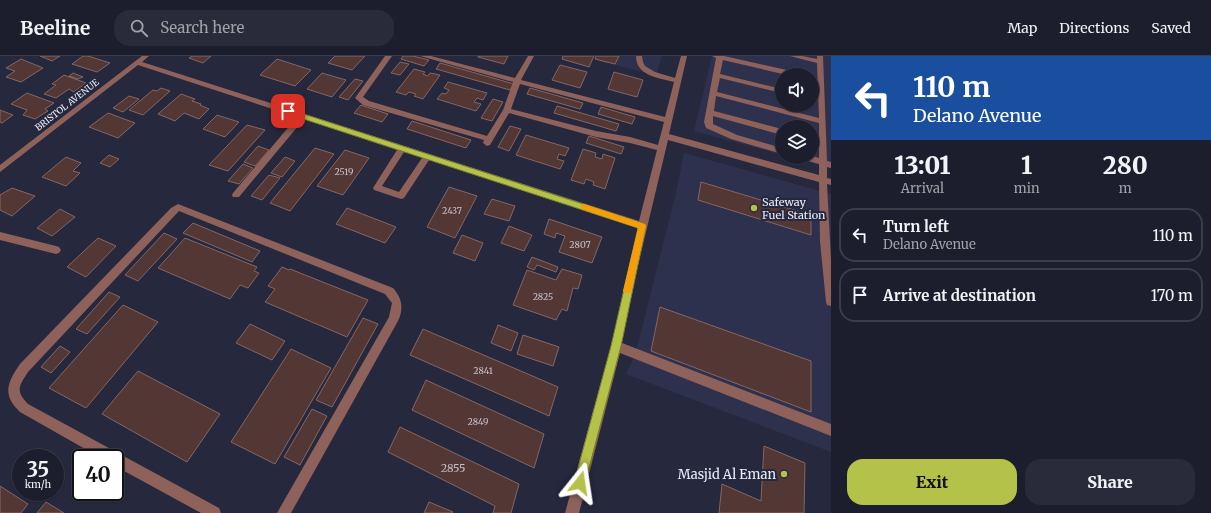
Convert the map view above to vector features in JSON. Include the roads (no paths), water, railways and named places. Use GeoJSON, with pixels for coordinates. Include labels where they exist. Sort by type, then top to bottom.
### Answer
{"type":"FeatureCollection","features":[{"type":"Feature","properties":{"kind":"street","name":"BRISTOL AVENUE"},"geometry":{"type":"LineString","coordinates":[[0,169],[146,56]]}},
{"type":"Feature","properties":{"kind":"street"},"geometry":{"type":"LineString","coordinates":[[389,56],[364,89],[359,98],[362,101],[488,141],[507,110],[517,81],[530,56]]}},
{"type":"Feature","properties":{"kind":"street"},"geometry":{"type":"LineString","coordinates":[[423,56],[669,121]]}},
{"type":"Feature","properties":{"kind":"street"},"geometry":{"type":"LineString","coordinates":[[639,56],[638,60],[640,67],[647,71],[678,81]]}},
{"type":"Feature","properties":{"kind":"street"},"geometry":{"type":"LineString","coordinates":[[572,513],[616,346],[642,226],[684,56]]}},
{"type":"Feature","properties":{"kind":"street"},"geometry":{"type":"LineString","coordinates":[[775,70],[718,56],[708,122],[710,126],[726,134],[775,149]]}},
{"type":"Feature","properties":{"kind":"street"},"geometry":{"type":"LineString","coordinates":[[793,56],[820,59]]}},
{"type":"Feature","properties":{"kind":"street"},"geometry":{"type":"LineString","coordinates":[[138,63],[642,226]]}},
{"type":"Feature","properties":{"kind":"street"},"geometry":{"type":"LineString","coordinates":[[819,77],[831,74]]}},
{"type":"Feature","properties":{"kind":"street"},"geometry":{"type":"LineString","coordinates":[[716,75],[775,89]]}},
{"type":"Feature","properties":{"kind":"street"},"geometry":{"type":"LineString","coordinates":[[819,85],[822,142],[827,164],[827,275],[831,302]]}},
{"type":"Feature","properties":{"kind":"street"},"geometry":{"type":"LineString","coordinates":[[713,93],[822,121]]}},
{"type":"Feature","properties":{"kind":"street"},"geometry":{"type":"LineString","coordinates":[[507,110],[596,134],[630,140],[662,150]]}},
{"type":"Feature","properties":{"kind":"street"},"geometry":{"type":"LineString","coordinates":[[710,113],[775,130]]}},
{"type":"Feature","properties":{"kind":"street"},"geometry":{"type":"LineString","coordinates":[[236,195],[302,116]]}},
{"type":"Feature","properties":{"kind":"street"},"geometry":{"type":"LineString","coordinates":[[665,136],[827,180]]}},
{"type":"Feature","properties":{"kind":"street"},"geometry":{"type":"LineString","coordinates":[[402,148],[377,188],[401,196],[428,156]]}},
{"type":"Feature","properties":{"kind":"street"},"geometry":{"type":"LineString","coordinates":[[98,449],[24,408],[13,394],[16,379],[24,368],[178,207],[389,291],[396,298],[398,307],[394,318],[284,513]]}},
{"type":"Feature","properties":{"kind":"street"},"geometry":{"type":"LineString","coordinates":[[0,236],[56,250]]}},
{"type":"Feature","properties":{"kind":"street"},"geometry":{"type":"LineString","coordinates":[[616,346],[831,430]]}},
{"type":"Feature","properties":{"kind":"street"},"geometry":{"type":"LineString","coordinates":[[124,464],[214,513]]}},
{"type":"Feature","properties":{"kind":"place","name":"Safeway Fuel Station"},"geometry":{"type":"Point","coordinates":[754,208]}},
{"type":"Feature","properties":{"kind":"place","name":"Masjid Al Eman"},"geometry":{"type":"Point","coordinates":[784,474]}}]}
